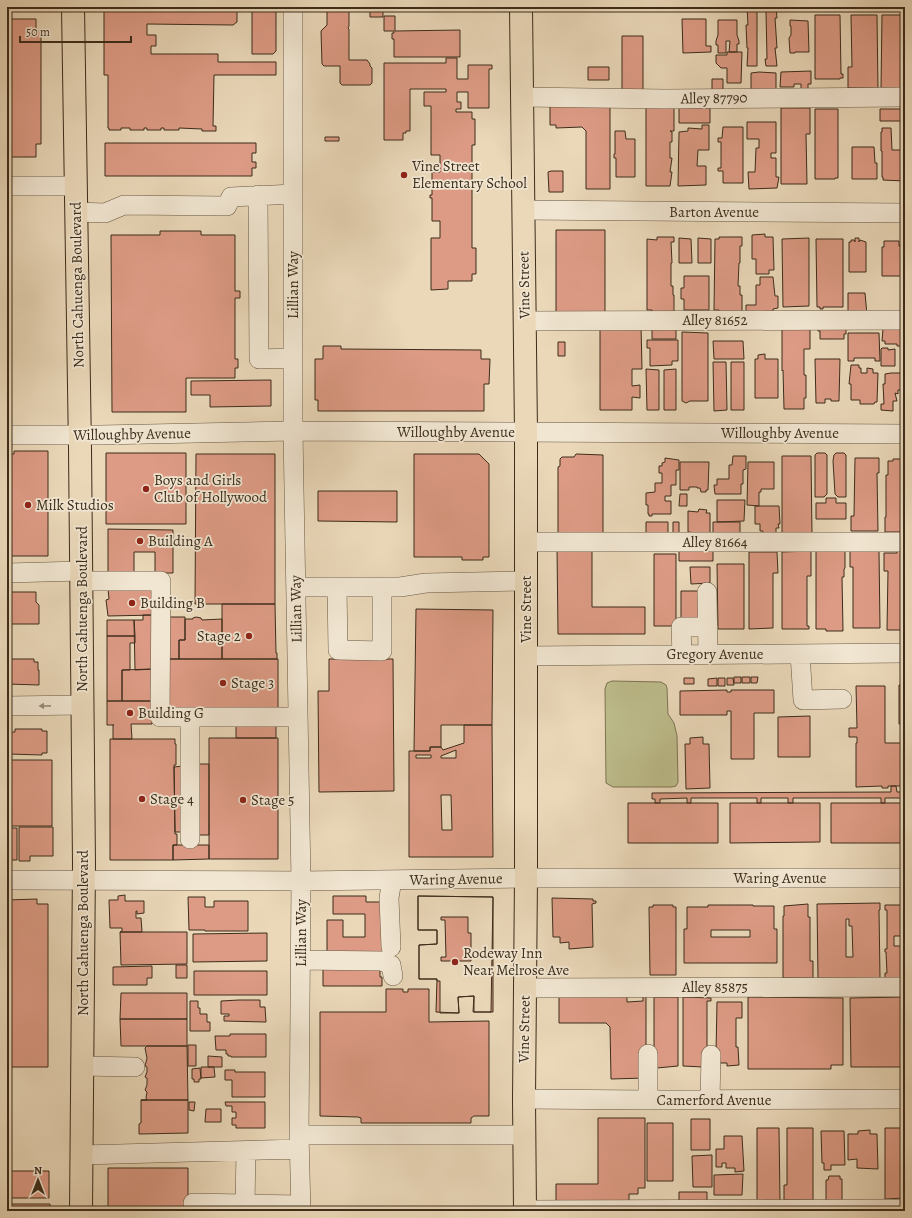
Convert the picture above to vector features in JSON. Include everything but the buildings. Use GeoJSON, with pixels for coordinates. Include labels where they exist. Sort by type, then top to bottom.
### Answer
{"type":"FeatureCollection","features":[{"type":"Feature","properties":{"kind":"main road","name":"North Cahuenga Boulevard"},"geometry":{"type":"LineString","coordinates":[[73,7],[80,435],[84,881],[81,1211]]}},
{"type":"Feature","properties":{"kind":"main road","name":"Vine Street"},"geometry":{"type":"LineString","coordinates":[[521,7],[526,432],[525,1210]]}},
{"type":"Feature","properties":{"kind":"street","name":"Lillian Way"},"geometry":{"type":"LineString","coordinates":[[293,7],[293,431],[301,881],[299,1142],[301,1208]]}},
{"type":"Feature","properties":{"kind":"street","name":"Alley 87790"},"geometry":{"type":"LineString","coordinates":[[522,97],[665,99],[905,97]]}},
{"type":"Feature","properties":{"kind":"street"},"geometry":{"type":"LineString","coordinates":[[7,173],[75,180]]}},
{"type":"Feature","properties":{"kind":"street"},"geometry":{"type":"LineString","coordinates":[[7,186],[75,180]]}},
{"type":"Feature","properties":{"kind":"street"},"geometry":{"type":"LineString","coordinates":[[76,212],[105,213],[124,205],[227,206],[231,197],[293,194]]}},
{"type":"Feature","properties":{"kind":"street"},"geometry":{"type":"LineString","coordinates":[[258,195],[259,359],[293,358]]}},
{"type":"Feature","properties":{"kind":"street","name":"Barton Avenue"},"geometry":{"type":"LineString","coordinates":[[523,210],[905,213]]}},
{"type":"Feature","properties":{"kind":"street","name":"Alley 81652"},"geometry":{"type":"LineString","coordinates":[[524,321],[905,320]]}},
{"type":"Feature","properties":{"kind":"street","name":"Willoughby Avenue"},"geometry":{"type":"LineString","coordinates":[[7,435],[293,431],[905,434]]}},
{"type":"Feature","properties":{"kind":"street","name":"Alley 81664"},"geometry":{"type":"LineString","coordinates":[[526,542],[905,542]]}},
{"type":"Feature","properties":{"kind":"street"},"geometry":{"type":"LineString","coordinates":[[7,573],[161,581],[160,717],[298,717]]}},
{"type":"Feature","properties":{"kind":"street"},"geometry":{"type":"LineString","coordinates":[[296,587],[400,587],[426,583],[526,581]]}},
{"type":"Feature","properties":{"kind":"street"},"geometry":{"type":"LineString","coordinates":[[337,587],[338,650],[382,651],[382,587]]}},
{"type":"Feature","properties":{"kind":"street"},"geometry":{"type":"LineString","coordinates":[[707,592],[708,654]]}},
{"type":"Feature","properties":{"kind":"street"},"geometry":{"type":"LineString","coordinates":[[682,655],[681,627],[708,627]]}},
{"type":"Feature","properties":{"kind":"street","name":"Gregory Avenue"},"geometry":{"type":"LineString","coordinates":[[526,656],[905,653]]}},
{"type":"Feature","properties":{"kind":"street"},"geometry":{"type":"LineString","coordinates":[[800,654],[803,700],[842,699]]}},
{"type":"Feature","properties":{"kind":"street"},"geometry":{"type":"LineString","coordinates":[[7,706],[82,705]]}},
{"type":"Feature","properties":{"kind":"street"},"geometry":{"type":"LineString","coordinates":[[190,717],[190,839]]}},
{"type":"Feature","properties":{"kind":"street","name":"Waring Avenue"},"geometry":{"type":"LineString","coordinates":[[7,880],[301,881],[526,878],[905,878]]}},
{"type":"Feature","properties":{"kind":"street"},"geometry":{"type":"LineString","coordinates":[[391,947],[389,898],[392,880]]}},
{"type":"Feature","properties":{"kind":"street"},"geometry":{"type":"LineString","coordinates":[[301,960],[382,961],[391,965],[394,976]]}},
{"type":"Feature","properties":{"kind":"street","name":"Alley 85875"},"geometry":{"type":"LineString","coordinates":[[525,988],[905,987]]}},
{"type":"Feature","properties":{"kind":"street"},"geometry":{"type":"LineString","coordinates":[[648,1054],[648,1100]]}},
{"type":"Feature","properties":{"kind":"street"},"geometry":{"type":"LineString","coordinates":[[710,1100],[711,1055]]}},
{"type":"Feature","properties":{"kind":"street"},"geometry":{"type":"LineString","coordinates":[[82,1066],[135,1067]]}},
{"type":"Feature","properties":{"kind":"street","name":"Camerford Avenue"},"geometry":{"type":"LineString","coordinates":[[524,1099],[905,1099]]}},
{"type":"Feature","properties":{"kind":"street"},"geometry":{"type":"LineString","coordinates":[[82,1155],[246,1151],[299,1142],[412,1139],[483,1140],[524,1135]]}},
{"type":"Feature","properties":{"kind":"street"},"geometry":{"type":"LineString","coordinates":[[245,1204],[246,1151]]}},
{"type":"Feature","properties":{"kind":"street"},"geometry":{"type":"LineString","coordinates":[[193,1203],[245,1204],[301,1208]]}},
{"type":"Feature","properties":{"kind":"street"},"geometry":{"type":"LineString","coordinates":[[525,1210],[905,1209]]}},
{"type":"Feature","properties":{"kind":"shaded area"},"geometry":{"type":"Polygon","coordinates":[[[612,681],[661,682],[666,685],[668,714],[674,723],[677,736],[678,782],[676,786],[613,787],[606,783],[605,689],[607,683],[612,681]]]}},
{"type":"Feature","properties":{"kind":"place","name":"Vine Street Elementary School"},"geometry":{"type":"Point","coordinates":[404,175]}},
{"type":"Feature","properties":{"kind":"place","name":"Boys and Girls Club of Hollywood"},"geometry":{"type":"Point","coordinates":[146,489]}},
{"type":"Feature","properties":{"kind":"place","name":"Milk Studios"},"geometry":{"type":"Point","coordinates":[28,505]}},
{"type":"Feature","properties":{"kind":"place","name":"Building A"},"geometry":{"type":"Point","coordinates":[140,541]}},
{"type":"Feature","properties":{"kind":"place","name":"Building B"},"geometry":{"type":"Point","coordinates":[132,603]}},
{"type":"Feature","properties":{"kind":"place","name":"Stage 2"},"geometry":{"type":"Point","coordinates":[249,636]}},
{"type":"Feature","properties":{"kind":"place","name":"Stage 3"},"geometry":{"type":"Point","coordinates":[223,683]}},
{"type":"Feature","properties":{"kind":"place","name":"Building G"},"geometry":{"type":"Point","coordinates":[130,713]}},
{"type":"Feature","properties":{"kind":"place","name":"Stage 4"},"geometry":{"type":"Point","coordinates":[142,799]}},
{"type":"Feature","properties":{"kind":"place","name":"Stage 5"},"geometry":{"type":"Point","coordinates":[243,800]}},
{"type":"Feature","properties":{"kind":"place","name":"Rodeway Inn Near Melrose Ave"},"geometry":{"type":"Point","coordinates":[455,962]}}]}
